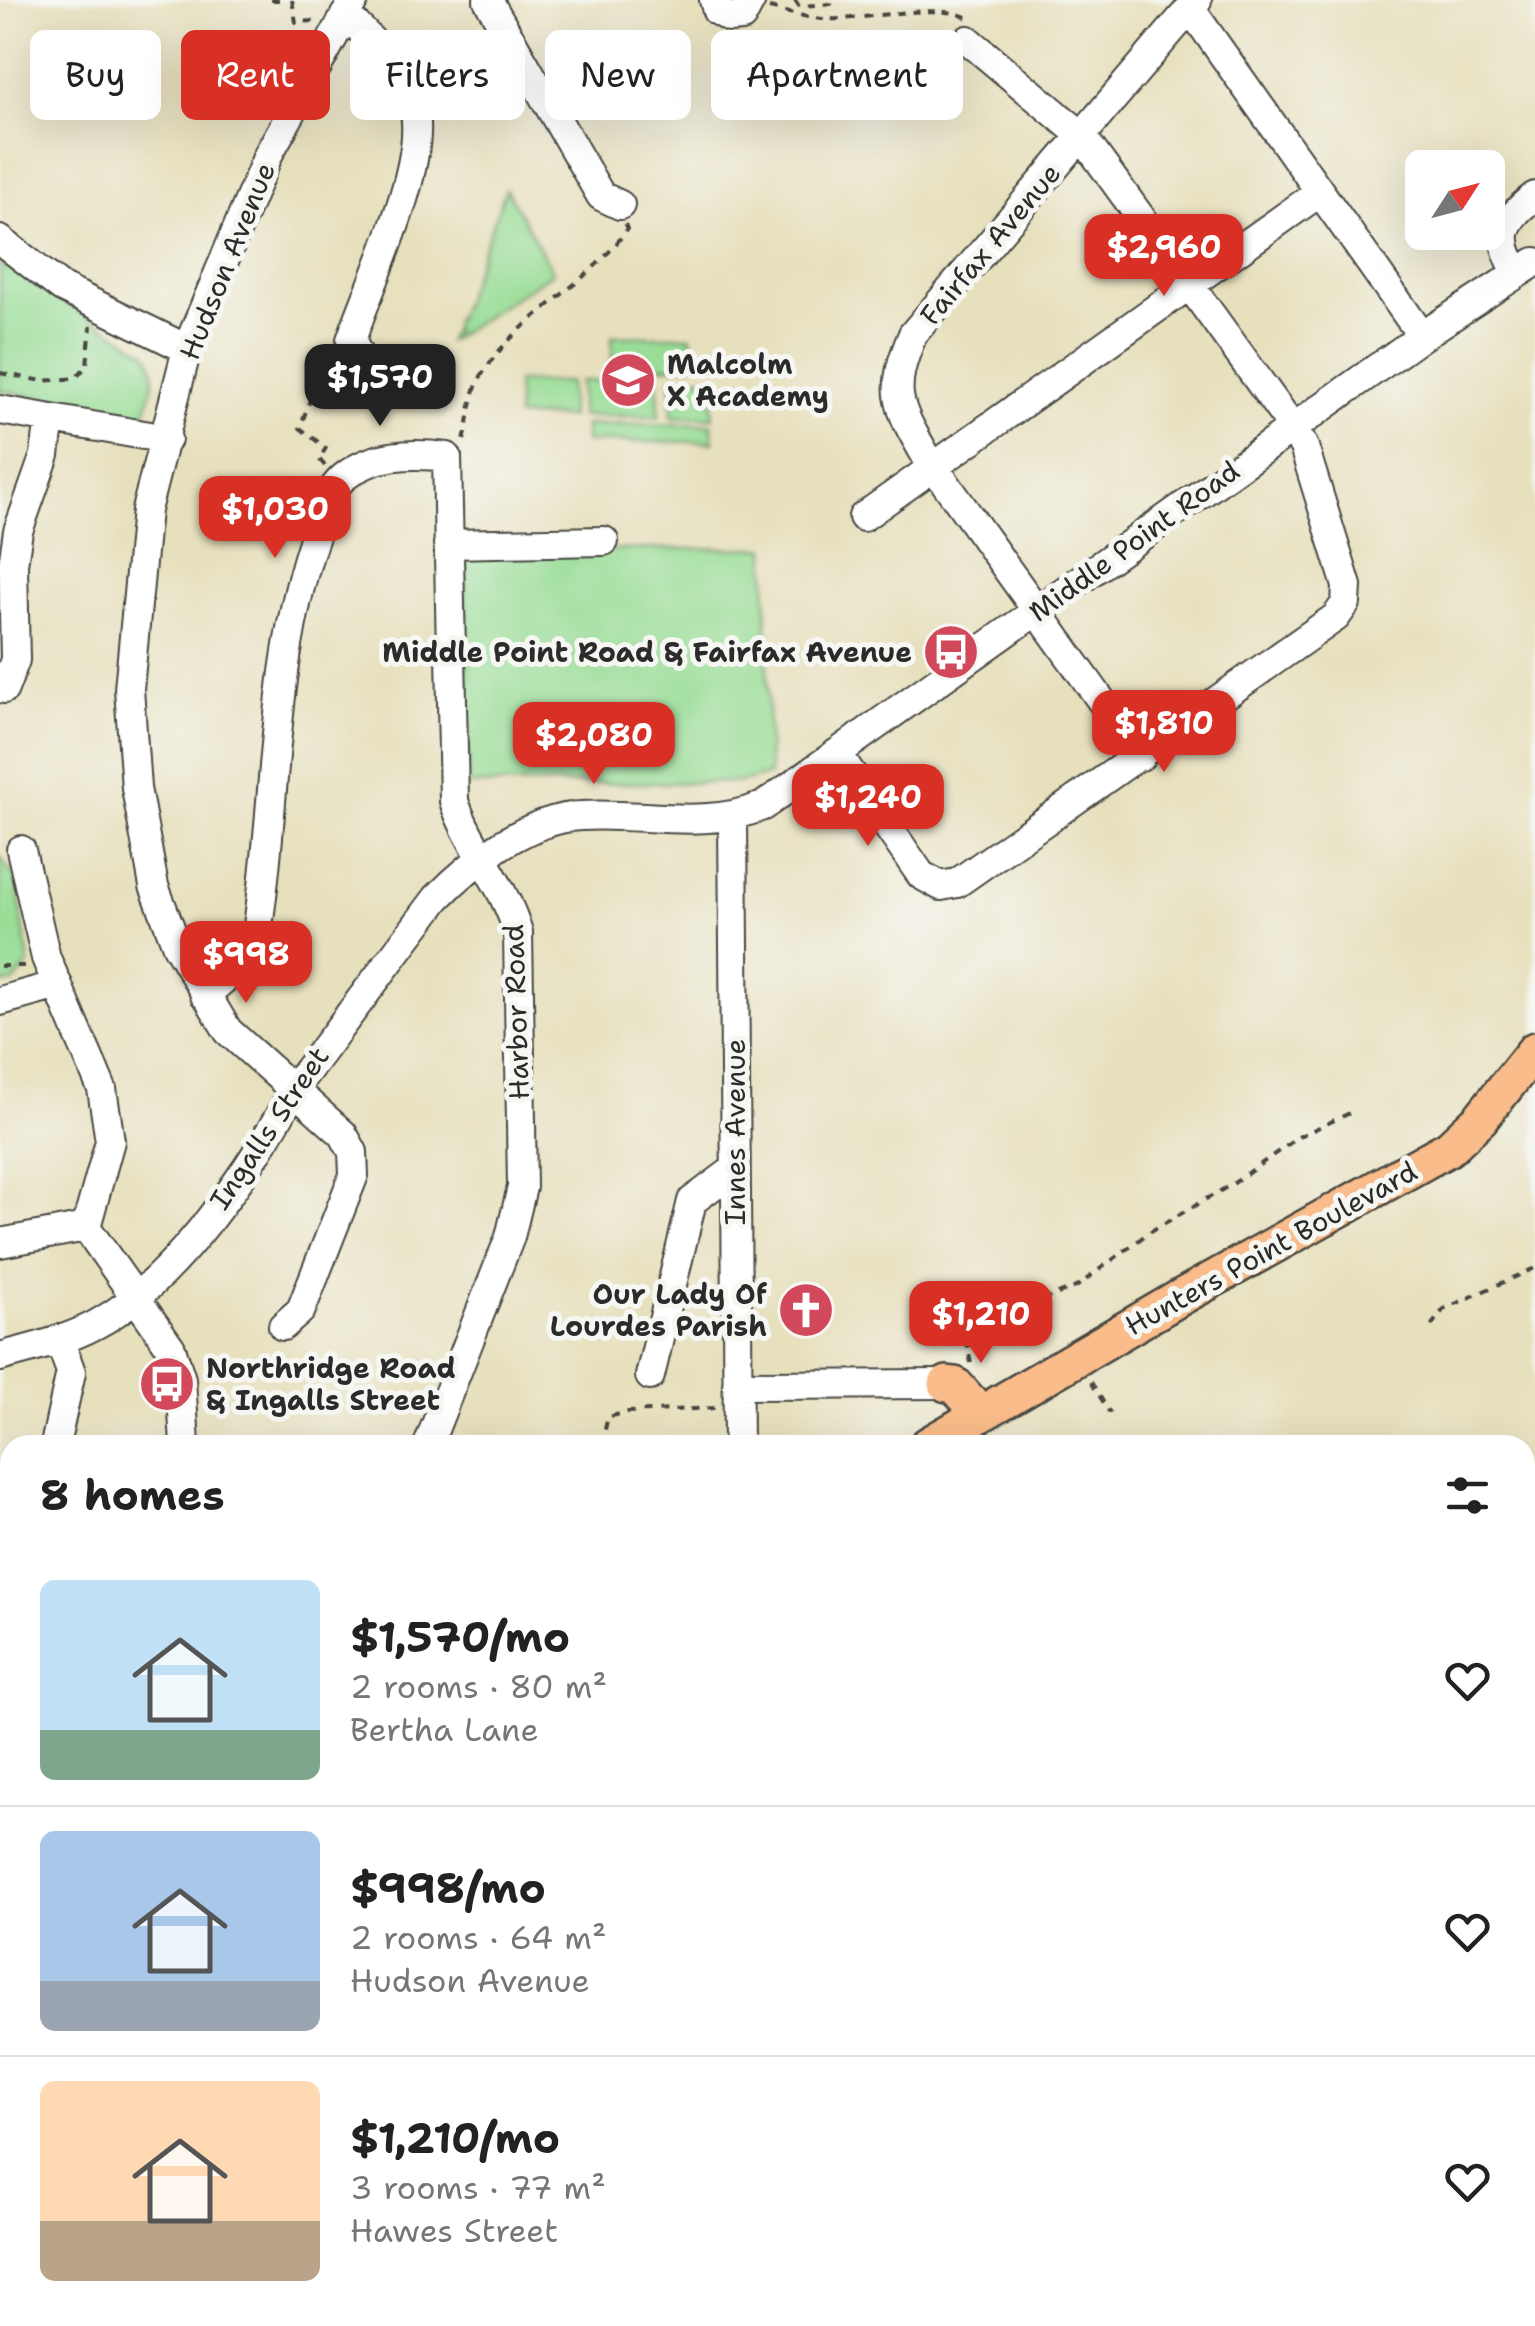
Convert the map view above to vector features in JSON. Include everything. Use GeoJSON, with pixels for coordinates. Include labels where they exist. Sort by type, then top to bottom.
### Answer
{"type":"FeatureCollection","features":[{"type":"Feature","properties":{"kind":"main road","name":"Hunters Point Boulevard"},"geometry":{"type":"LineString","coordinates":[[976,1430],[1449,1148],[1480,1119],[1535,1050]]}},
{"type":"Feature","properties":{"kind":"main road"},"geometry":{"type":"LineString","coordinates":[[959,1376],[954,1385],[976,1430]]}},
{"type":"Feature","properties":{"kind":"street"},"geometry":{"type":"LineString","coordinates":[[488,0],[600,196],[620,205]]}},
{"type":"Feature","properties":{"kind":"street"},"geometry":{"type":"LineString","coordinates":[[714,0],[717,10],[730,18],[742,17],[750,3]]}},
{"type":"Feature","properties":{"kind":"street"},"geometry":{"type":"LineString","coordinates":[[1193,4],[1422,336]]}},
{"type":"Feature","properties":{"kind":"street","name":"Fairfax Avenue"},"geometry":{"type":"LineString","coordinates":[[1141,756],[934,468],[901,414],[897,372],[913,334],[1193,4]]}},
{"type":"Feature","properties":{"kind":"street"},"geometry":{"type":"LineString","coordinates":[[350,8],[380,47],[415,110],[417,153],[354,347]]}},
{"type":"Feature","properties":{"kind":"street","name":"Hudson Avenue"},"geometry":{"type":"LineString","coordinates":[[282,1326],[301,1310],[354,1175],[353,1152],[344,1134],[228,1031],[177,946],[154,886],[136,788],[131,672],[146,510],[187,349],[269,153],[350,8]]}},
{"type":"Feature","properties":{"kind":"street"},"geometry":{"type":"LineString","coordinates":[[836,753],[922,875],[942,886],[971,878],[1336,617],[1346,602],[1347,586],[1304,447],[1293,428],[1082,135],[968,40]]}},
{"type":"Feature","properties":{"kind":"street"},"geometry":{"type":"LineString","coordinates":[[864,517],[1320,192]]}},
{"type":"Feature","properties":{"kind":"street"},"geometry":{"type":"LineString","coordinates":[[1527,267],[1501,242],[1511,220],[1535,196]]}},
{"type":"Feature","properties":{"kind":"street"},"geometry":{"type":"LineString","coordinates":[[0,240],[62,288],[187,349]]}},
{"type":"Feature","properties":{"kind":"street","name":"Middle Point Road"},"geometry":{"type":"LineString","coordinates":[[733,818],[764,806],[1422,336],[1527,267]]}},
{"type":"Feature","properties":{"kind":"street"},"geometry":{"type":"LineString","coordinates":[[0,410],[167,439]]}},
{"type":"Feature","properties":{"kind":"street"},"geometry":{"type":"LineString","coordinates":[[4,689],[15,660],[13,564],[18,531],[46,455],[50,419]]}},
{"type":"Feature","properties":{"kind":"street"},"geometry":{"type":"LineString","coordinates":[[204,995],[247,960],[254,946],[282,670],[302,573],[330,495],[340,481],[368,463],[394,455],[447,457]]}},
{"type":"Feature","properties":{"kind":"street","name":"Harbor Road"},"geometry":{"type":"LineString","coordinates":[[432,1435],[510,1238],[522,1187],[518,932],[510,901],[462,826],[454,801],[447,457]]}},
{"type":"Feature","properties":{"kind":"street"},"geometry":{"type":"LineString","coordinates":[[448,544],[604,540]]}},
{"type":"Feature","properties":{"kind":"street","name":"Ingalls Street"},"geometry":{"type":"LineString","coordinates":[[0,1356],[95,1325],[169,1269],[278,1120],[295,1087],[437,898],[484,859],[532,828],[578,816],[733,818]]}},
{"type":"Feature","properties":{"kind":"street","name":"Innes Avenue"},"geometry":{"type":"LineString","coordinates":[[733,818],[738,1435]]}},
{"type":"Feature","properties":{"kind":"street"},"geometry":{"type":"LineString","coordinates":[[21,850],[46,958],[102,1089],[110,1141],[86,1227]]}},
{"type":"Feature","properties":{"kind":"street"},"geometry":{"type":"LineString","coordinates":[[0,1002],[58,985]]}},
{"type":"Feature","properties":{"kind":"street"},"geometry":{"type":"LineString","coordinates":[[650,1376],[692,1201],[735,1169]]}},
{"type":"Feature","properties":{"kind":"street"},"geometry":{"type":"LineString","coordinates":[[0,1243],[86,1227]]}},
{"type":"Feature","properties":{"kind":"street"},"geometry":{"type":"LineString","coordinates":[[86,1227],[171,1348],[182,1378],[185,1435]]}},
{"type":"Feature","properties":{"kind":"street"},"geometry":{"type":"LineString","coordinates":[[57,1435],[70,1372],[59,1339]]}},
{"type":"Feature","properties":{"kind":"street"},"geometry":{"type":"LineString","coordinates":[[737,1396],[959,1376]]}},
{"type":"Feature","properties":{"kind":"path"},"geometry":{"type":"LineString","coordinates":[[271,0],[280,0]]}},
{"type":"Feature","properties":{"kind":"path"},"geometry":{"type":"LineString","coordinates":[[292,0],[296,22],[350,8]]}},
{"type":"Feature","properties":{"kind":"path"},"geometry":{"type":"LineString","coordinates":[[795,0],[800,6],[830,4],[830,0]]}},
{"type":"Feature","properties":{"kind":"path"},"geometry":{"type":"LineString","coordinates":[[750,3],[826,20],[867,13],[895,16],[927,8],[964,14],[972,21],[968,40]]}},
{"type":"Feature","properties":{"kind":"path"},"geometry":{"type":"LineString","coordinates":[[447,457],[466,438],[468,412],[482,372],[502,349],[609,255],[627,229],[620,205]]}},
{"type":"Feature","properties":{"kind":"path"},"geometry":{"type":"LineString","coordinates":[[0,373],[43,380],[76,378],[87,365],[90,328],[102,310]]}},
{"type":"Feature","properties":{"kind":"path"},"geometry":{"type":"LineString","coordinates":[[340,481],[319,459],[326,448],[300,428],[322,363],[354,347]]}},
{"type":"Feature","properties":{"kind":"path"},"geometry":{"type":"LineString","coordinates":[[959,1376],[975,1326],[1076,1287],[1151,1231],[1234,1183],[1300,1136],[1352,1112]]}},
{"type":"Feature","properties":{"kind":"path"},"geometry":{"type":"LineString","coordinates":[[1431,1326],[1444,1309],[1535,1268]]}},
{"type":"Feature","properties":{"kind":"path"},"geometry":{"type":"LineString","coordinates":[[1091,1382],[1110,1413]]}},
{"type":"Feature","properties":{"kind":"path"},"geometry":{"type":"LineString","coordinates":[[604,1435],[608,1417],[618,1414],[737,1396]]}},
{"type":"Feature","properties":{"kind":"green space"},"geometry":{"type":"Polygon","coordinates":[[[506,189],[553,272],[448,341],[506,189]]]}},
{"type":"Feature","properties":{"kind":"green space"},"geometry":{"type":"Polygon","coordinates":[[[0,263],[146,352],[154,375],[144,417],[0,390],[0,263]]]}},
{"type":"Feature","properties":{"kind":"green space"},"geometry":{"type":"Polygon","coordinates":[[[612,336],[691,336],[692,366],[612,367],[612,336]]]}},
{"type":"Feature","properties":{"kind":"green space"},"geometry":{"type":"Polygon","coordinates":[[[672,377],[712,377],[713,417],[672,417],[672,377]]]}},
{"type":"Feature","properties":{"kind":"green space"},"geometry":{"type":"Polygon","coordinates":[[[580,381],[658,381],[659,416],[580,416],[580,381]]]}},
{"type":"Feature","properties":{"kind":"green space"},"geometry":{"type":"Polygon","coordinates":[[[517,382],[569,382],[570,417],[517,417],[517,382]]]}},
{"type":"Feature","properties":{"kind":"green space"},"geometry":{"type":"Polygon","coordinates":[[[712,424],[713,442],[585,442],[585,425],[712,424]]]}},
{"type":"Feature","properties":{"kind":"green space"},"geometry":{"type":"Polygon","coordinates":[[[766,548],[769,775],[740,782],[469,785],[465,554],[766,548]]]}},
{"type":"Feature","properties":{"kind":"green space"},"geometry":{"type":"Polygon","coordinates":[[[0,857],[17,881],[29,964],[13,983],[0,984],[0,857]]]}},
{"type":"Feature","properties":{"kind":"place","name":"Malcolm X Academy"},"geometry":{"type":"Point","coordinates":[628,380]}},
{"type":"Feature","properties":{"kind":"place","name":"Middle Point Road & Fairfax Avenue"},"geometry":{"type":"Point","coordinates":[951,652]}},
{"type":"Feature","properties":{"kind":"place","name":"Our Lady Of Lourdes Parish"},"geometry":{"type":"Point","coordinates":[806,1310]}},
{"type":"Feature","properties":{"kind":"place","name":"Northridge Road & Ingalls Street"},"geometry":{"type":"Point","coordinates":[167,1384]}}]}
